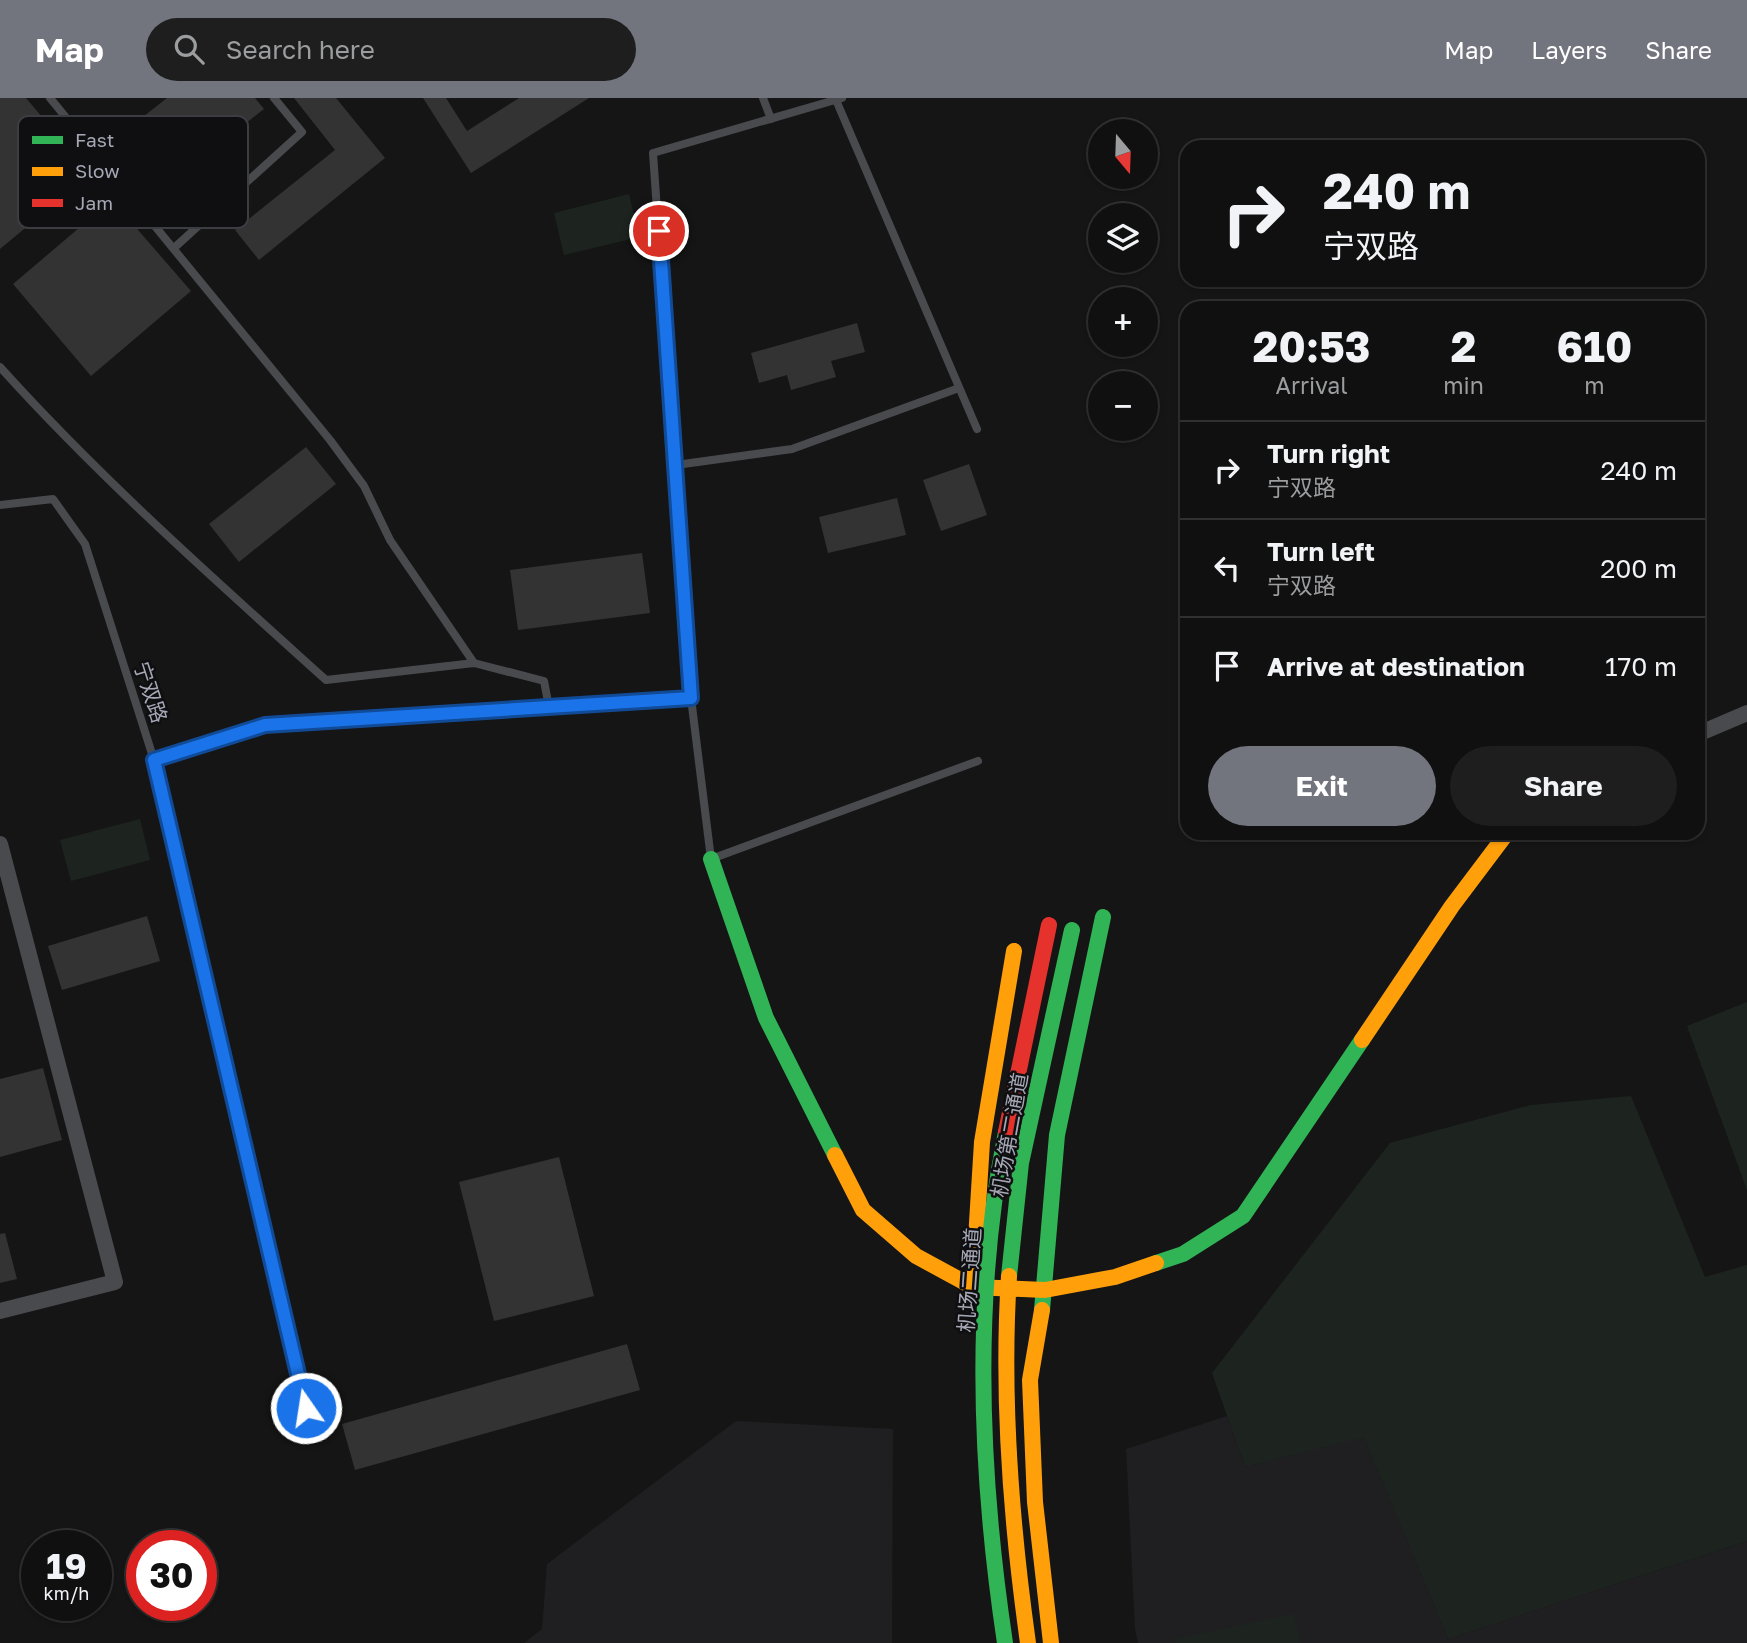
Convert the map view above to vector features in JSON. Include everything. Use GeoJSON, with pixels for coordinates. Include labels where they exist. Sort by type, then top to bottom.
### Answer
{"type":"FeatureCollection","features":[{"type":"Feature","properties":{"kind":"main road"},"geometry":{"type":"LineString","coordinates":[[711,859],[766,1018],[863,1210],[916,1256],[973,1287],[1045,1290],[1115,1277],[1183,1254],[1243,1216],[1452,906],[1502,840]]}},
{"type":"Feature","properties":{"kind":"main road"},"geometry":{"type":"LineString","coordinates":[[1051,1643],[1035,1502],[1030,1380],[1045,1290],[1057,1135],[1103,916]]}},
{"type":"Feature","properties":{"kind":"main road","name":"机场二通道"},"geometry":{"type":"LineString","coordinates":[[1005,1643],[995,1577],[985,1428],[986,1282],[1000,1162],[1049,925]]}},
{"type":"Feature","properties":{"kind":"main road","name":"机场第二通道"},"geometry":{"type":"LineString","coordinates":[[1028,1643],[1018,1578],[1008,1428],[1008,1284],[1021,1164],[1072,930]]}},
{"type":"Feature","properties":{"kind":"main road"},"geometry":{"type":"LineString","coordinates":[[998,1643],[992,1611],[973,1386],[973,1287],[982,1142],[1014,951]]}},
{"type":"Feature","properties":{"kind":"street"},"geometry":{"type":"LineString","coordinates":[[1705,731],[1747,713]]}},
{"type":"Feature","properties":{"kind":"street"},"geometry":{"type":"LineString","coordinates":[[154,760],[312,1435]]}},
{"type":"Feature","properties":{"kind":"street"},"geometry":{"type":"LineString","coordinates":[[0,844],[115,1282],[0,1311]]}},
{"type":"Feature","properties":{"kind":"lane"},"geometry":{"type":"LineString","coordinates":[[50,98],[65,116]]}},
{"type":"Feature","properties":{"kind":"lane"},"geometry":{"type":"LineString","coordinates":[[248,181],[302,132],[274,98]]}},
{"type":"Feature","properties":{"kind":"lane"},"geometry":{"type":"LineString","coordinates":[[763,98],[771,119]]}},
{"type":"Feature","properties":{"kind":"lane"},"geometry":{"type":"LineString","coordinates":[[977,429],[839,99],[653,153],[691,698],[711,859],[978,761]]}},
{"type":"Feature","properties":{"kind":"lane"},"geometry":{"type":"LineString","coordinates":[[157,228],[365,486],[390,541],[474,663]]}},
{"type":"Feature","properties":{"kind":"lane"},"geometry":{"type":"LineString","coordinates":[[174,248],[196,228]]}},
{"type":"Feature","properties":{"kind":"lane"},"geometry":{"type":"LineString","coordinates":[[0,366],[50,422],[191,558],[326,680],[474,663],[544,681],[549,706]]}},
{"type":"Feature","properties":{"kind":"lane"},"geometry":{"type":"LineString","coordinates":[[676,465],[792,449],[959,388]]}},
{"type":"Feature","properties":{"kind":"lane","name":"宁双路"},"geometry":{"type":"LineString","coordinates":[[0,505],[54,499],[85,544],[154,760]]}},
{"type":"Feature","properties":{"kind":"lane"},"geometry":{"type":"LineString","coordinates":[[154,760],[265,725],[691,698]]}},
{"type":"Feature","properties":{"kind":"shaded area"},"geometry":{"type":"Polygon","coordinates":[[[629,194],[639,237],[564,255],[554,213],[629,194]]]}},
{"type":"Feature","properties":{"kind":"shaded area"},"geometry":{"type":"Polygon","coordinates":[[[140,819],[150,860],[71,881],[60,840],[140,819]]]}},
{"type":"Feature","properties":{"kind":"shaded area"},"geometry":{"type":"Polygon","coordinates":[[[1747,1002],[1747,1190],[1687,1026],[1747,1002]]]}},
{"type":"Feature","properties":{"kind":"shaded area"},"geometry":{"type":"Polygon","coordinates":[[[1631,1096],[1705,1277],[1747,1265],[1747,1541],[1448,1639],[1364,1437],[1245,1467],[1212,1373],[1390,1143],[1531,1105],[1631,1096]]]}},
{"type":"Feature","properties":{"kind":"shaded area"},"geometry":{"type":"Polygon","coordinates":[[[1227,1416],[1245,1467],[1364,1436],[1448,1639],[1747,1541],[1747,1643],[1138,1643],[1135,1629],[1126,1449],[1227,1416]]]}},
{"type":"Feature","properties":{"kind":"shaded area"},"geometry":{"type":"Polygon","coordinates":[[[736,1421],[893,1429],[892,1643],[524,1643],[542,1629],[547,1564],[736,1421]]]}},
{"type":"Feature","properties":{"kind":"shaded area"},"geometry":{"type":"Polygon","coordinates":[[[1294,1614],[1300,1643],[1176,1643],[1175,1639],[1294,1614]]]}},
{"type":"Feature","properties":{"kind":"building"},"geometry":{"type":"Polygon","coordinates":[[[0,98],[26,98],[41,116],[18,116],[18,228],[25,228],[0,249],[0,98]]]}},
{"type":"Feature","properties":{"kind":"building"},"geometry":{"type":"Polygon","coordinates":[[[167,98],[255,98],[264,109],[248,122],[248,116],[144,116],[167,98]]]}},
{"type":"Feature","properties":{"kind":"building"},"geometry":{"type":"Polygon","coordinates":[[[294,98],[336,98],[385,158],[259,260],[235,230],[248,228],[248,220],[335,150],[294,98]]]}},
{"type":"Feature","properties":{"kind":"building"},"geometry":{"type":"Polygon","coordinates":[[[423,98],[446,98],[467,131],[519,98],[589,98],[471,173],[423,98]]]}},
{"type":"Feature","properties":{"kind":"building"},"geometry":{"type":"Polygon","coordinates":[[[79,228],[136,228],[191,291],[91,376],[13,284],[79,228]]]}},
{"type":"Feature","properties":{"kind":"building"},"geometry":{"type":"Polygon","coordinates":[[[857,323],[865,352],[831,361],[836,377],[791,390],[787,375],[759,383],[751,353],[857,323]]]}},
{"type":"Feature","properties":{"kind":"building"},"geometry":{"type":"Polygon","coordinates":[[[306,447],[336,484],[239,562],[209,524],[306,447]]]}},
{"type":"Feature","properties":{"kind":"building"},"geometry":{"type":"Polygon","coordinates":[[[969,464],[987,515],[941,531],[923,480],[969,464]]]}},
{"type":"Feature","properties":{"kind":"building"},"geometry":{"type":"Polygon","coordinates":[[[897,498],[906,535],[828,553],[819,517],[897,498]]]}},
{"type":"Feature","properties":{"kind":"building"},"geometry":{"type":"Polygon","coordinates":[[[642,553],[650,613],[518,630],[510,570],[642,553]]]}},
{"type":"Feature","properties":{"kind":"building"},"geometry":{"type":"Polygon","coordinates":[[[147,916],[160,961],[62,990],[48,946],[147,916]]]}},
{"type":"Feature","properties":{"kind":"building"},"geometry":{"type":"Polygon","coordinates":[[[43,1068],[62,1140],[0,1157],[0,1079],[43,1068]]]}},
{"type":"Feature","properties":{"kind":"building"},"geometry":{"type":"Polygon","coordinates":[[[559,1157],[594,1296],[494,1321],[459,1182],[559,1157]]]}},
{"type":"Feature","properties":{"kind":"building"},"geometry":{"type":"Polygon","coordinates":[[[5,1233],[17,1279],[0,1283],[0,1234],[5,1233]]]}},
{"type":"Feature","properties":{"kind":"building"},"geometry":{"type":"Polygon","coordinates":[[[627,1344],[640,1390],[355,1470],[342,1424],[627,1344]]]}},
{"type":"Feature","properties":{"kind":"traffic: fast"},"geometry":{"type":"LineString","coordinates":[[711,859],[766,1018],[835,1155]]}},
{"type":"Feature","properties":{"kind":"traffic: fast"},"geometry":{"type":"LineString","coordinates":[[1042,1310],[1057,1135],[1103,917]]}},
{"type":"Feature","properties":{"kind":"traffic: fast"},"geometry":{"type":"LineString","coordinates":[[1009,1276],[1021,1163],[1072,930]]}},
{"type":"Feature","properties":{"kind":"traffic: fast"},"geometry":{"type":"LineString","coordinates":[[1156,1263],[1183,1254],[1243,1216],[1362,1040]]}},
{"type":"Feature","properties":{"kind":"traffic: fast"},"geometry":{"type":"LineString","coordinates":[[1005,1643],[990,1516],[983,1387],[988,1258],[1006,1132]]}},
{"type":"Feature","properties":{"kind":"traffic: slow"},"geometry":{"type":"LineString","coordinates":[[1362,1040],[1452,906],[1502,840]]}},
{"type":"Feature","properties":{"kind":"traffic: slow"},"geometry":{"type":"LineString","coordinates":[[974,1271],[982,1142],[1014,951]]}},
{"type":"Feature","properties":{"kind":"traffic: slow"},"geometry":{"type":"LineString","coordinates":[[835,1155],[863,1210],[916,1256],[973,1287],[1045,1290],[1115,1277],[1156,1263]]}},
{"type":"Feature","properties":{"kind":"traffic: slow"},"geometry":{"type":"LineString","coordinates":[[1009,1276],[1006,1368],[1009,1460],[1028,1643]]}},
{"type":"Feature","properties":{"kind":"traffic: slow"},"geometry":{"type":"LineString","coordinates":[[1042,1310],[1030,1380],[1035,1502],[1051,1643]]}},
{"type":"Feature","properties":{"kind":"traffic: jam"},"geometry":{"type":"LineString","coordinates":[[1006,1132],[1049,925]]}},
{"type":"Feature","properties":{"kind":"route"},"geometry":{"type":"LineString","coordinates":[[306,1408],[154,760],[265,725],[691,698],[659,231]]}}]}
